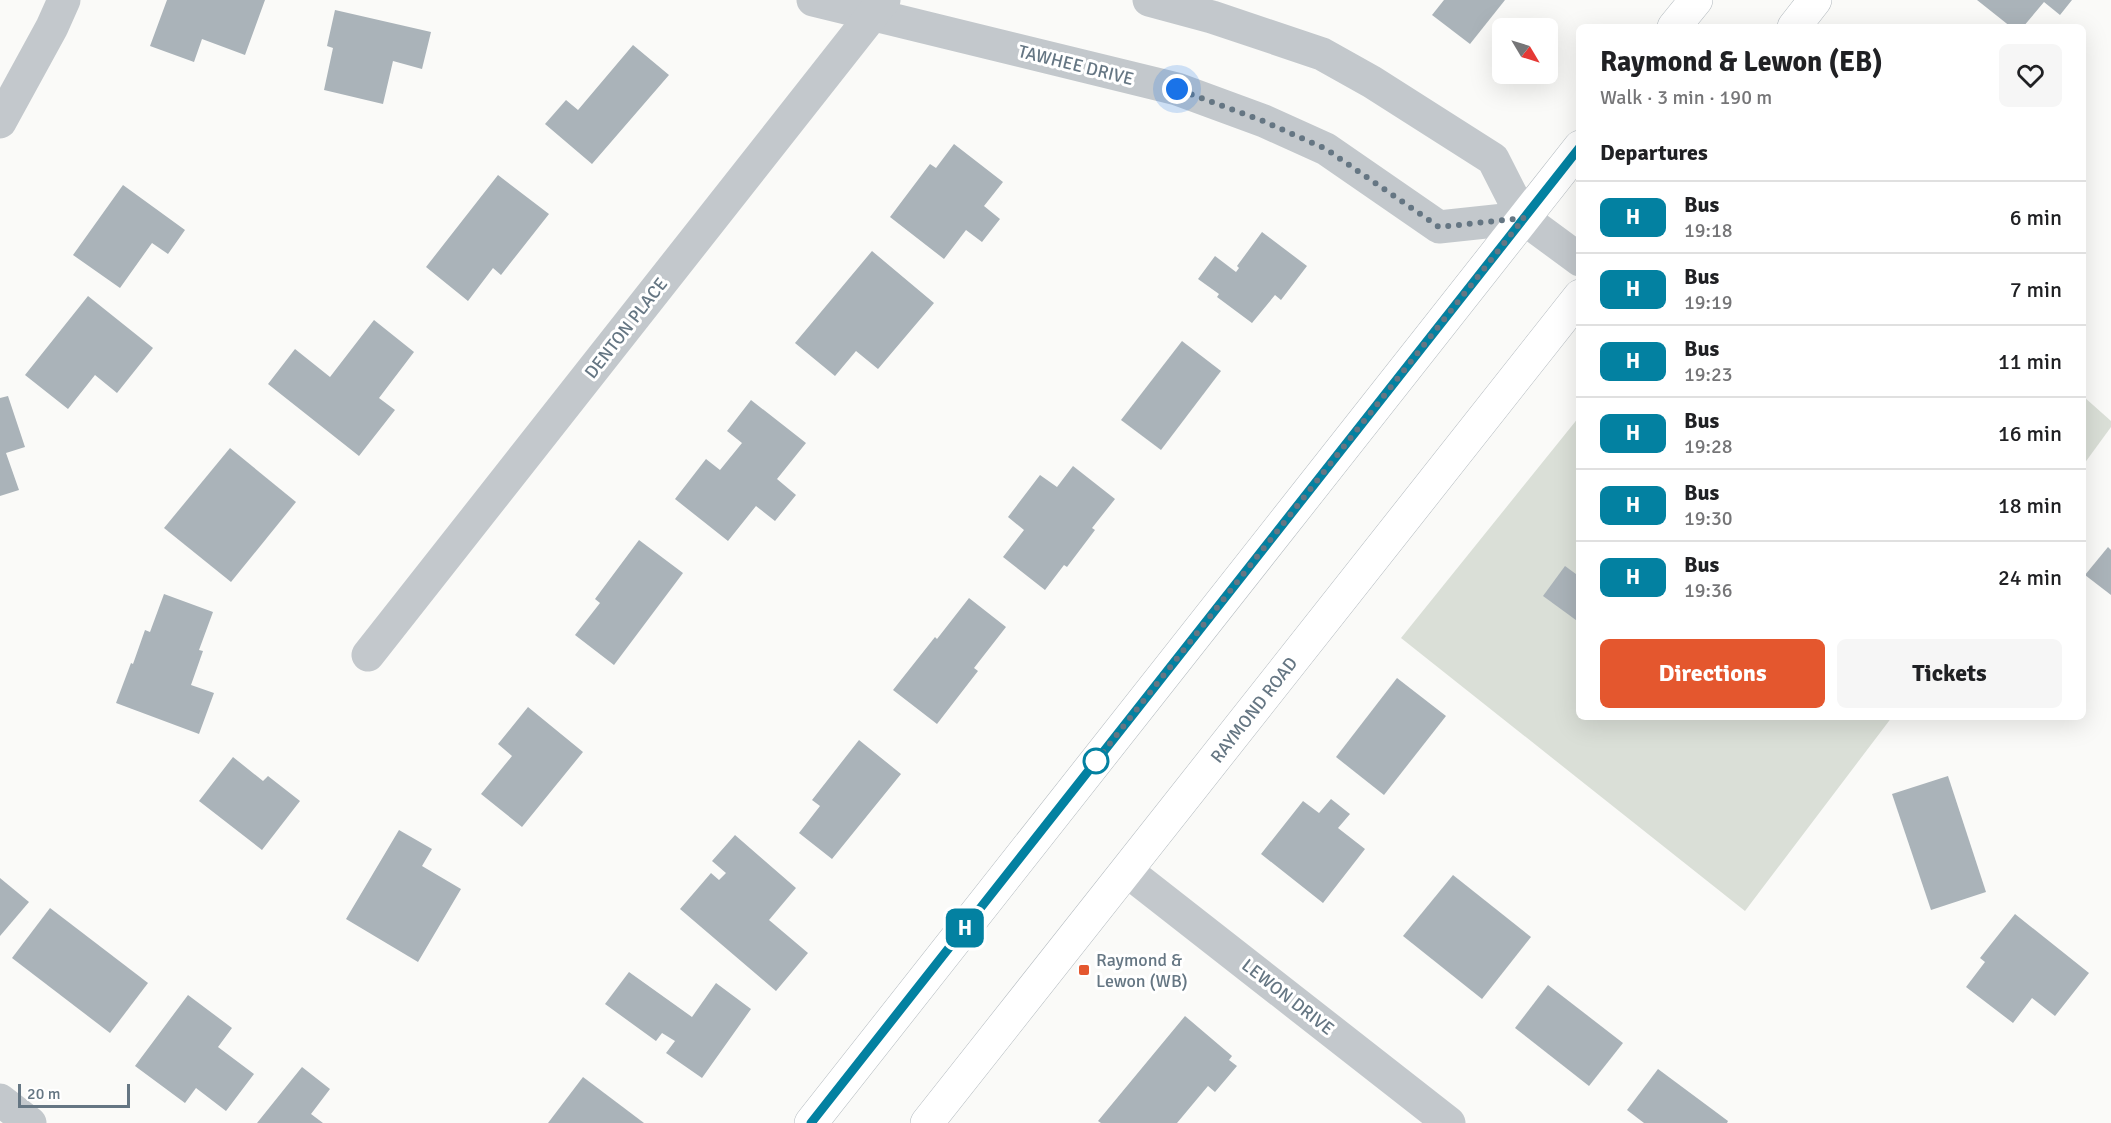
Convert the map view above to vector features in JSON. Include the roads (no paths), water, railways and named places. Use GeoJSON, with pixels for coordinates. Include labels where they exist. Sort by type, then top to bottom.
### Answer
{"type":"FeatureCollection","features":[{"type":"Feature","properties":{"kind":"main road"},"geometry":{"type":"LineString","coordinates":[[1676,24],[1696,0]]}},
{"type":"Feature","properties":{"kind":"main road"},"geometry":{"type":"LineString","coordinates":[[1796,24],[1815,0]]}},
{"type":"Feature","properties":{"kind":"main road"},"geometry":{"type":"LineString","coordinates":[[811,1123],[1576,152]]}},
{"type":"Feature","properties":{"kind":"main road","name":"RAYMOND ROAD"},"geometry":{"type":"LineString","coordinates":[[927,1123],[1576,301]]}},
{"type":"Feature","properties":{"kind":"street"},"geometry":{"type":"LineString","coordinates":[[0,122],[52,27],[64,0]]}},
{"type":"Feature","properties":{"kind":"street","name":"TAWHEE DRIVE"},"geometry":{"type":"LineString","coordinates":[[813,0],[878,7],[1177,89],[1263,121],[1326,149],[1439,227],[1524,218]]}},
{"type":"Feature","properties":{"kind":"street"},"geometry":{"type":"LineString","coordinates":[[1149,0],[1212,17],[1322,54],[1372,82],[1492,159],[1524,218],[1576,257]]}},
{"type":"Feature","properties":{"kind":"street","name":"DENTON PLACE"},"geometry":{"type":"LineString","coordinates":[[368,655],[878,7]]}},
{"type":"Feature","properties":{"kind":"street","name":"LEWON DRIVE"},"geometry":{"type":"LineString","coordinates":[[1127,871],[1449,1123]]}},
{"type":"Feature","properties":{"kind":"street"},"geometry":{"type":"LineString","coordinates":[[0,1100],[30,1123]]}},
{"type":"Feature","properties":{"kind":"place","name":"Raymond & Lewon (WB)"},"geometry":{"type":"Point","coordinates":[1084,970]}}]}
